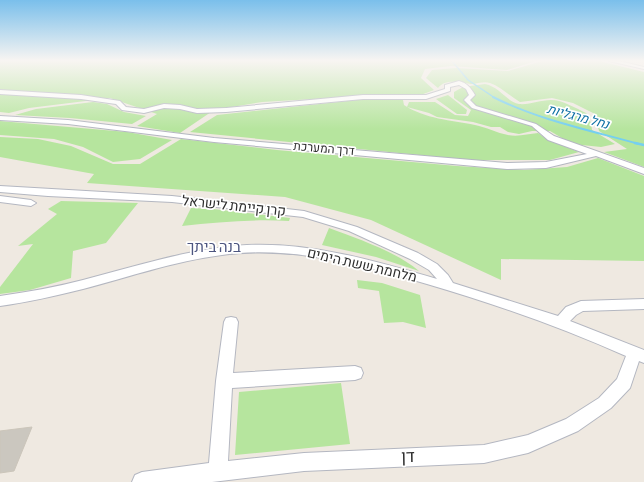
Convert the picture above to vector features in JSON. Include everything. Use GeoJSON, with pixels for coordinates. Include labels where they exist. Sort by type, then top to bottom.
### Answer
{"type":"FeatureCollection","features":[{"type":"Feature","properties":{"kind":"street"},"geometry":{"type":"LineString","coordinates":[[0,92],[81,97],[118,102],[124,109],[144,111],[164,106],[180,107],[197,111],[226,110],[363,97],[426,97],[448,90],[447,86],[451,83]]}},
{"type":"Feature","properties":{"kind":"street"},"geometry":{"type":"LineString","coordinates":[[461,83],[466,85],[469,89],[472,95],[467,100],[474,107],[534,125],[551,138],[596,154]]}},
{"type":"Feature","properties":{"kind":"street","name":"דרך המערכת"},"geometry":{"type":"LineString","coordinates":[[0,118],[68,122],[214,140],[507,166],[546,165],[596,154],[614,159],[644,171]]}},
{"type":"Feature","properties":{"kind":"street","name":"קרן קיימת לישראל"},"geometry":{"type":"LineString","coordinates":[[0,189],[48,193],[178,199],[304,214],[353,229],[414,256],[433,267],[444,278],[448,286]]}},
{"type":"Feature","properties":{"kind":"street"},"geometry":{"type":"LineString","coordinates":[[0,199],[31,203]]}},
{"type":"Feature","properties":{"kind":"street","name":"מלחמת ששת הימים"},"geometry":{"type":"LineString","coordinates":[[0,300],[28,297],[64,289],[196,255],[251,248],[305,251],[334,255],[448,286],[560,323],[639,355]]}},
{"type":"Feature","properties":{"kind":"street"},"geometry":{"type":"LineString","coordinates":[[560,323],[571,311],[581,306],[644,304]]}},
{"type":"Feature","properties":{"kind":"street"},"geometry":{"type":"LineString","coordinates":[[218,472],[224,381],[231,322]]}},
{"type":"Feature","properties":{"kind":"street","name":"דן"},"geometry":{"type":"LineString","coordinates":[[142,482],[304,462],[484,454],[528,444],[572,425],[605,403],[624,383],[639,355]]}},
{"type":"Feature","properties":{"kind":"street"},"geometry":{"type":"LineString","coordinates":[[224,381],[355,373]]}},
{"type":"Feature","properties":{"kind":"green space"},"geometry":{"type":"Polygon","coordinates":[[[0,83],[427,83],[434,90],[418,96],[366,96],[262,102],[214,110],[180,133],[137,126],[157,114],[110,98],[29,108],[9,113],[0,112],[0,83]]]}},
{"type":"Feature","properties":{"kind":"green space"},"geometry":{"type":"Polygon","coordinates":[[[433,83],[444,83],[441,85],[438,88],[433,83]]]}},
{"type":"Feature","properties":{"kind":"green space"},"geometry":{"type":"Polygon","coordinates":[[[491,83],[644,83],[644,167],[604,152],[627,149],[599,131],[595,114],[573,103],[552,98],[520,102],[491,83]]]}},
{"type":"Feature","properties":{"kind":"green space"},"geometry":{"type":"Polygon","coordinates":[[[485,84],[495,88],[515,103],[519,104],[555,100],[569,105],[586,113],[591,123],[592,130],[615,144],[601,147],[572,144],[550,131],[532,131],[519,134],[508,132],[500,127],[491,127],[473,122],[437,117],[429,113],[407,107],[409,102],[435,102],[455,115],[468,116],[471,110],[454,98],[454,92],[463,87],[485,84]]]}},
{"type":"Feature","properties":{"kind":"green space"},"geometry":{"type":"Polygon","coordinates":[[[448,95],[467,110],[466,114],[457,114],[436,99],[448,95]]]}},
{"type":"Feature","properties":{"kind":"green space"},"geometry":{"type":"Polygon","coordinates":[[[366,99],[403,100],[404,105],[412,110],[429,116],[479,126],[512,136],[538,133],[548,140],[579,152],[550,160],[469,160],[190,132],[217,115],[366,99]]]}},
{"type":"Feature","properties":{"kind":"green space"},"geometry":{"type":"Polygon","coordinates":[[[93,102],[107,104],[124,112],[146,116],[132,124],[70,118],[15,115],[36,109],[93,102]]]}},
{"type":"Feature","properties":{"kind":"green space"},"geometry":{"type":"Polygon","coordinates":[[[0,121],[127,132],[172,140],[140,159],[113,162],[83,147],[54,139],[0,135],[0,121]]]}},
{"type":"Feature","properties":{"kind":"green space"},"geometry":{"type":"Polygon","coordinates":[[[0,137],[38,139],[71,146],[113,164],[140,164],[181,139],[277,150],[457,166],[524,170],[567,167],[598,158],[644,176],[644,261],[501,259],[501,280],[371,220],[285,197],[87,183],[94,174],[0,157],[0,137]]]}},
{"type":"Feature","properties":{"kind":"green space"},"geometry":{"type":"Polygon","coordinates":[[[61,201],[138,203],[106,243],[73,251],[71,278],[30,290],[0,294],[0,287],[33,244],[18,246],[57,214],[48,209],[61,201]]]}},
{"type":"Feature","properties":{"kind":"green space"},"geometry":{"type":"Polygon","coordinates":[[[191,208],[213,209],[290,218],[289,221],[236,221],[182,226],[191,208]]]}},
{"type":"Feature","properties":{"kind":"green space"},"geometry":{"type":"Polygon","coordinates":[[[329,228],[364,241],[399,257],[419,271],[376,257],[322,245],[329,228]]]}},
{"type":"Feature","properties":{"kind":"green space"},"geometry":{"type":"Polygon","coordinates":[[[357,280],[382,283],[420,295],[426,328],[403,322],[384,323],[379,291],[358,288],[357,280]]]}},
{"type":"Feature","properties":{"kind":"green space"},"geometry":{"type":"Polygon","coordinates":[[[341,383],[350,444],[235,455],[239,392],[341,383]]]}},
{"type":"Feature","properties":{"kind":"building"},"geometry":{"type":"Polygon","coordinates":[[[32,427],[14,471],[0,473],[0,431],[32,427]]]}},
{"type":"Feature","properties":{"kind":"waterway","name":"נחל מרגליות"},"geometry":{"type":"LineString","coordinates":[[473,83],[495,98]]}},
{"type":"Feature","properties":{"kind":"waterway","name":"נחל מרגליות"},"geometry":{"type":"LineString","coordinates":[[495,98],[546,118],[637,143]]}},
{"type":"Feature","properties":{"kind":"waterway","name":"נחל מרגליות"},"geometry":{"type":"LineString","coordinates":[[637,143],[644,145]]}},
{"type":"Feature","properties":{"kind":"district","name":"בנה ביתך"},"geometry":{"type":"Point","coordinates":[214,247]}}]}
